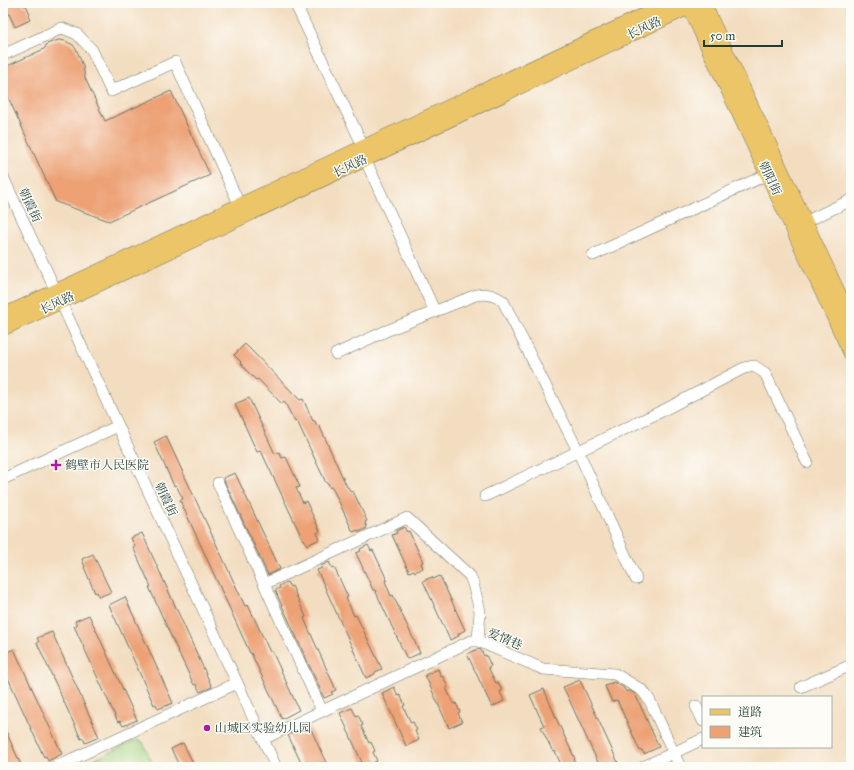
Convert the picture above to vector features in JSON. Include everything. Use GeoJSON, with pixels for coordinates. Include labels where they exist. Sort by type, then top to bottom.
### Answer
{"type":"FeatureCollection","features":[{"type":"Feature","properties":{"kind":"main road","name":"长风路"},"geometry":{"type":"LineString","coordinates":[[3,316],[58,297],[364,153],[671,3]]}},
{"type":"Feature","properties":{"kind":"main road","name":"长风路"},"geometry":{"type":"LineString","coordinates":[[3,328],[58,297],[240,206],[364,153],[695,4]]}},
{"type":"Feature","properties":{"kind":"main road","name":"朝阳街"},"geometry":{"type":"LineString","coordinates":[[695,4],[768,174],[851,353]]}},
{"type":"Feature","properties":{"kind":"main road","name":"朝阳街"},"geometry":{"type":"LineString","coordinates":[[695,4],[805,222],[851,321]]}},
{"type":"Feature","properties":{"kind":"street"},"geometry":{"type":"LineString","coordinates":[[296,3],[435,312]]}},
{"type":"Feature","properties":{"kind":"street"},"geometry":{"type":"LineString","coordinates":[[3,55],[62,28],[77,34],[92,50],[111,91],[175,62],[240,206]]}},
{"type":"Feature","properties":{"kind":"street"},"geometry":{"type":"LineString","coordinates":[[593,255],[768,174]]}},
{"type":"Feature","properties":{"kind":"street","name":"朝霞街"},"geometry":{"type":"LineString","coordinates":[[3,177],[276,767]]}},
{"type":"Feature","properties":{"kind":"street"},"geometry":{"type":"LineString","coordinates":[[805,222],[851,200]]}},
{"type":"Feature","properties":{"kind":"street"},"geometry":{"type":"LineString","coordinates":[[336,354],[386,331],[476,295],[493,295],[503,301],[578,451],[636,579]]}},
{"type":"Feature","properties":{"kind":"street"},"geometry":{"type":"LineString","coordinates":[[485,496],[664,410],[744,368],[754,366],[765,373],[807,462]]}},
{"type":"Feature","properties":{"kind":"street"},"geometry":{"type":"LineString","coordinates":[[3,479],[118,426]]}},
{"type":"Feature","properties":{"kind":"street"},"geometry":{"type":"LineString","coordinates":[[218,483],[322,711]]}},
{"type":"Feature","properties":{"kind":"street"},"geometry":{"type":"LineString","coordinates":[[264,584],[407,518],[470,576],[480,611],[478,641]]}},
{"type":"Feature","properties":{"kind":"street","name":"爱情巷"},"geometry":{"type":"LineString","coordinates":[[262,739],[471,642],[478,641],[543,669],[615,674],[643,692],[650,701],[680,767]]}},
{"type":"Feature","properties":{"kind":"street"},"geometry":{"type":"LineString","coordinates":[[801,687],[851,666]]}},
{"type":"Feature","properties":{"kind":"street"},"geometry":{"type":"LineString","coordinates":[[55,767],[237,683]]}},
{"type":"Feature","properties":{"kind":"street"},"geometry":{"type":"LineString","coordinates":[[696,706],[702,719]]}},
{"type":"Feature","properties":{"kind":"street"},"geometry":{"type":"LineString","coordinates":[[643,767],[702,739]]}},
{"type":"Feature","properties":{"kind":"green space"},"geometry":{"type":"Polygon","coordinates":[[[136,740],[143,742],[154,767],[78,767],[136,740]]]}},
{"type":"Feature","properties":{"kind":"building"},"geometry":{"type":"Polygon","coordinates":[[[4,3],[22,3],[24,6],[26,5],[30,14],[28,15],[30,20],[15,27],[4,3]]]}},
{"type":"Feature","properties":{"kind":"building"},"geometry":{"type":"Polygon","coordinates":[[[59,40],[73,45],[77,51],[83,66],[85,78],[105,121],[171,91],[210,175],[109,221],[56,202],[3,86],[3,68],[44,49],[47,44],[59,40]]]}},
{"type":"Feature","properties":{"kind":"building"},"geometry":{"type":"Polygon","coordinates":[[[245,344],[300,400],[303,399],[313,421],[315,421],[317,426],[319,425],[347,487],[351,492],[353,491],[367,521],[365,522],[367,528],[359,532],[358,530],[353,532],[332,487],[330,488],[328,483],[326,483],[297,421],[295,422],[284,401],[282,404],[258,379],[256,380],[248,372],[234,355],[245,344]]]}},
{"type":"Feature","properties":{"kind":"building"},"geometry":{"type":"Polygon","coordinates":[[[249,398],[275,454],[279,452],[282,458],[286,457],[300,487],[296,488],[303,503],[306,501],[320,531],[317,533],[320,539],[307,545],[304,539],[303,540],[261,451],[257,452],[235,404],[249,398]]]}},
{"type":"Feature","properties":{"kind":"building"},"geometry":{"type":"Polygon","coordinates":[[[166,436],[245,606],[248,605],[270,652],[272,651],[299,710],[282,719],[180,500],[183,499],[176,485],[174,486],[154,442],[166,436]]]}},
{"type":"Feature","properties":{"kind":"building"},"geometry":{"type":"Polygon","coordinates":[[[235,473],[280,569],[268,575],[223,478],[235,473]]]}},
{"type":"Feature","properties":{"kind":"building"},"geometry":{"type":"Polygon","coordinates":[[[404,527],[407,532],[409,531],[423,562],[421,563],[423,568],[415,572],[414,570],[409,572],[392,535],[404,527]]]}},
{"type":"Feature","properties":{"kind":"building"},"geometry":{"type":"Polygon","coordinates":[[[142,533],[212,687],[200,692],[196,684],[194,685],[175,645],[133,547],[135,546],[131,538],[142,533]]]}},
{"type":"Feature","properties":{"kind":"building"},"geometry":{"type":"Polygon","coordinates":[[[368,545],[371,551],[373,550],[387,580],[385,581],[391,596],[393,595],[420,653],[407,659],[356,553],[368,545]]]}},
{"type":"Feature","properties":{"kind":"building"},"geometry":{"type":"Polygon","coordinates":[[[93,554],[111,592],[99,597],[97,592],[95,593],[82,559],[93,554]]]}},
{"type":"Feature","properties":{"kind":"building"},"geometry":{"type":"Polygon","coordinates":[[[329,562],[332,568],[334,567],[348,597],[346,598],[354,616],[356,615],[382,669],[366,678],[317,570],[329,562]]]}},
{"type":"Feature","properties":{"kind":"building"},"geometry":{"type":"Polygon","coordinates":[[[440,576],[465,630],[458,634],[459,636],[450,640],[423,581],[432,577],[433,579],[440,576]]]}},
{"type":"Feature","properties":{"kind":"building"},"geometry":{"type":"Polygon","coordinates":[[[287,582],[290,587],[292,586],[306,617],[304,618],[306,623],[336,690],[331,692],[333,694],[324,698],[275,590],[287,582]]]}},
{"type":"Feature","properties":{"kind":"building"},"geometry":{"type":"Polygon","coordinates":[[[125,597],[173,703],[158,709],[156,704],[154,705],[109,605],[125,597]]]}},
{"type":"Feature","properties":{"kind":"building"},"geometry":{"type":"Polygon","coordinates":[[[89,615],[137,720],[123,726],[120,721],[118,722],[74,626],[77,625],[75,621],[89,615]]]}},
{"type":"Feature","properties":{"kind":"building"},"geometry":{"type":"Polygon","coordinates":[[[52,632],[99,737],[85,743],[83,738],[81,739],[37,643],[39,642],[37,638],[52,632]]]}},
{"type":"Feature","properties":{"kind":"building"},"geometry":{"type":"Polygon","coordinates":[[[14,649],[62,754],[48,761],[46,756],[44,757],[3,667],[3,654],[14,649]]]}},
{"type":"Feature","properties":{"kind":"building"},"geometry":{"type":"Polygon","coordinates":[[[478,649],[481,650],[484,656],[486,655],[491,666],[488,667],[502,691],[500,692],[504,701],[492,707],[467,654],[478,649]]]}},
{"type":"Feature","properties":{"kind":"building"},"geometry":{"type":"Polygon","coordinates":[[[438,669],[441,677],[443,676],[448,687],[446,688],[454,704],[456,703],[462,722],[449,728],[425,675],[438,669]]]}},
{"type":"Feature","properties":{"kind":"building"},"geometry":{"type":"Polygon","coordinates":[[[580,680],[620,767],[600,767],[563,687],[580,680]]]}},
{"type":"Feature","properties":{"kind":"building"},"geometry":{"type":"Polygon","coordinates":[[[614,682],[624,688],[626,692],[629,690],[635,694],[659,747],[644,754],[642,750],[640,751],[617,700],[612,702],[605,686],[614,682]]]}},
{"type":"Feature","properties":{"kind":"building"},"geometry":{"type":"Polygon","coordinates":[[[394,687],[398,696],[400,695],[405,705],[403,706],[411,723],[413,722],[417,730],[415,731],[419,740],[406,746],[382,693],[394,687]]]}},
{"type":"Feature","properties":{"kind":"building"},"geometry":{"type":"Polygon","coordinates":[[[544,689],[575,759],[574,760],[577,767],[562,767],[555,751],[553,752],[541,727],[544,726],[530,695],[544,689]]]}},
{"type":"Feature","properties":{"kind":"building"},"geometry":{"type":"Polygon","coordinates":[[[352,708],[356,716],[358,715],[363,725],[361,726],[369,743],[371,742],[375,751],[373,752],[377,761],[364,767],[340,713],[352,708]]]}},
{"type":"Feature","properties":{"kind":"building"},"geometry":{"type":"Polygon","coordinates":[[[3,725],[22,767],[3,767],[3,725]]]}},
{"type":"Feature","properties":{"kind":"building"},"geometry":{"type":"Polygon","coordinates":[[[309,725],[328,767],[303,767],[288,735],[309,725]]]}},
{"type":"Feature","properties":{"kind":"building"},"geometry":{"type":"Polygon","coordinates":[[[183,743],[195,767],[180,767],[171,749],[183,743]]]}},
{"type":"Feature","properties":{"kind":"place","name":"鹤壁市人民医院"},"geometry":{"type":"Point","coordinates":[56,465]}},
{"type":"Feature","properties":{"kind":"place","name":"山城区实验幼儿园"},"geometry":{"type":"Point","coordinates":[207,728]}}]}
